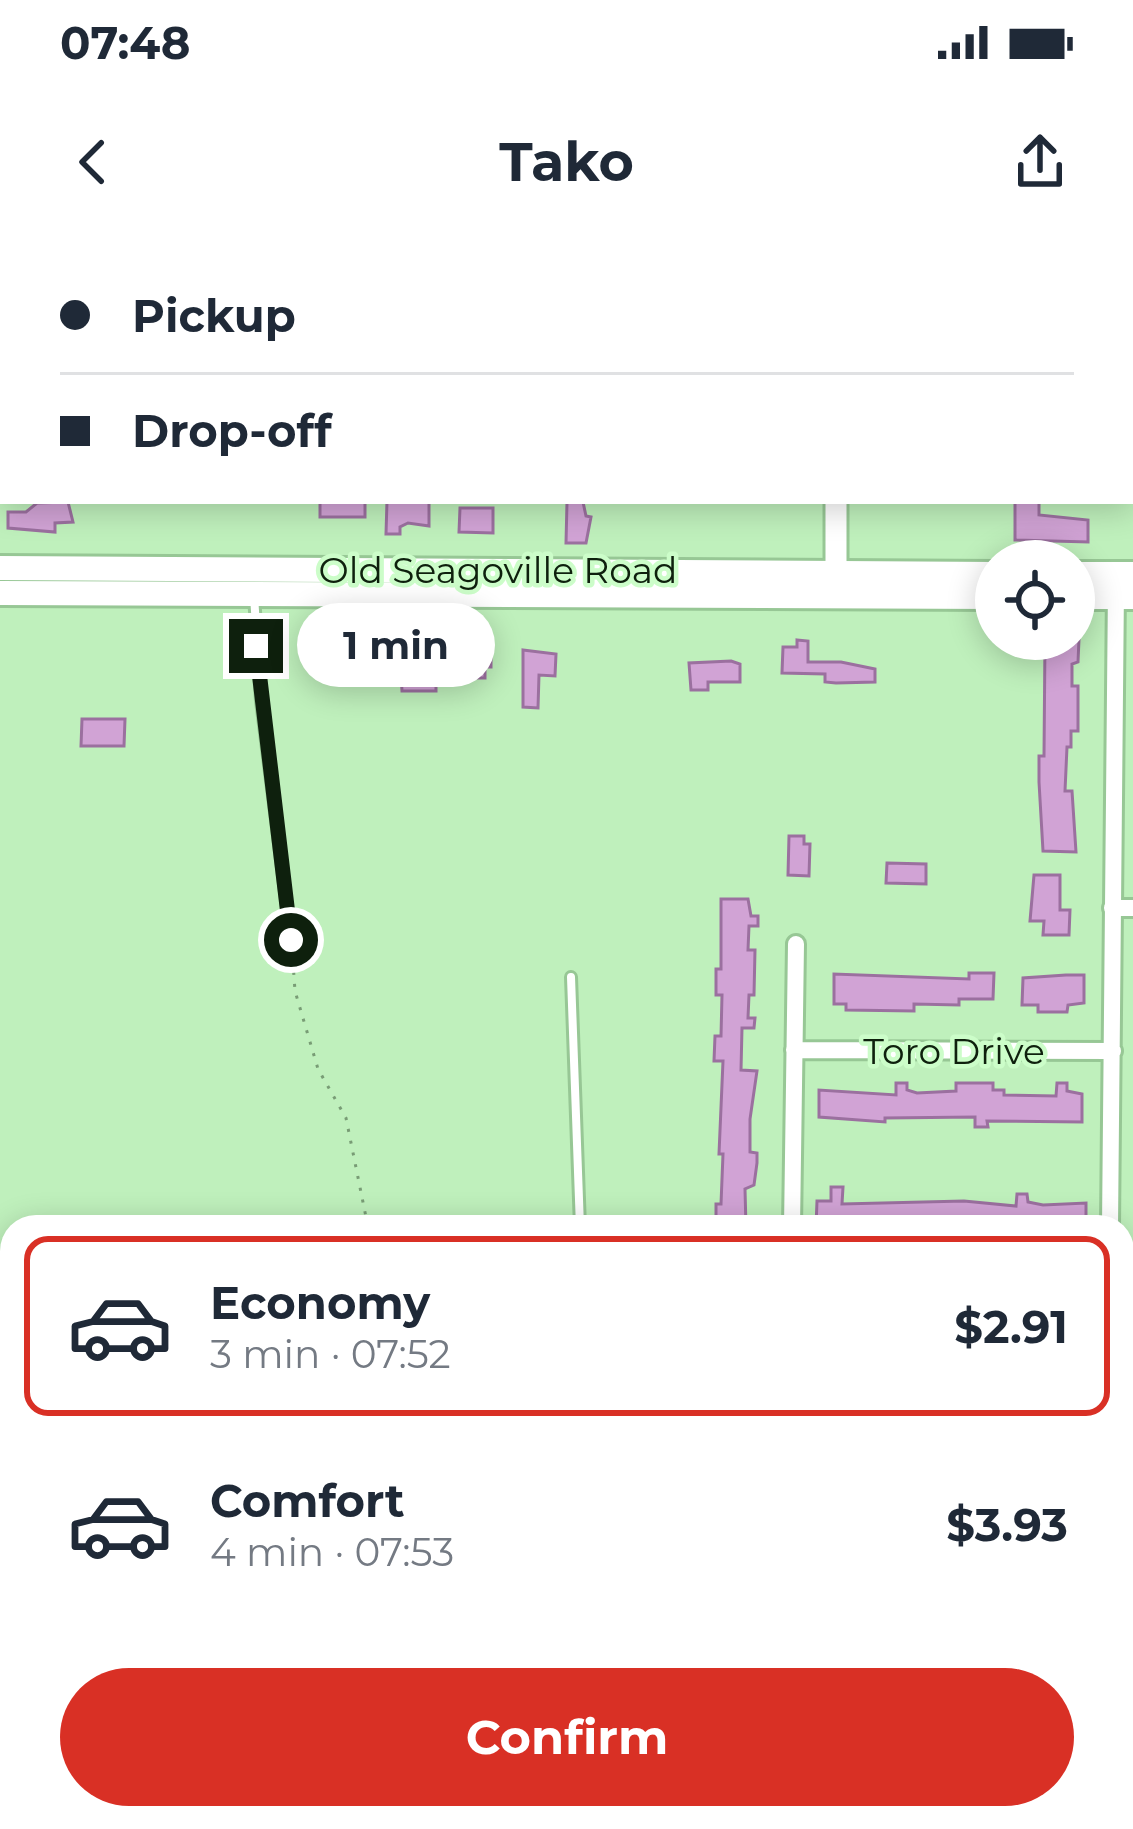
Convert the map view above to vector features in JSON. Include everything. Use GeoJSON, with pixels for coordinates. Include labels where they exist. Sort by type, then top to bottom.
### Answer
{"type":"FeatureCollection","features":[{"type":"Feature","properties":{"kind":"main road","name":"Old Seagoville Road"},"geometry":{"type":"LineString","coordinates":[[0,568],[81,581]]}},
{"type":"Feature","properties":{"kind":"main road","name":"Old Seagoville Road"},"geometry":{"type":"LineString","coordinates":[[0,593],[81,581],[836,583],[975,575]]}},
{"type":"Feature","properties":{"kind":"main road"},"geometry":{"type":"LineString","coordinates":[[1095,579],[1125,585]]}},
{"type":"Feature","properties":{"kind":"main road","name":"Old Seagoville Road"},"geometry":{"type":"LineString","coordinates":[[836,583],[975,595]]}},
{"type":"Feature","properties":{"kind":"main road"},"geometry":{"type":"LineString","coordinates":[[1095,592],[1125,585]]}},
{"type":"Feature","properties":{"kind":"street"},"geometry":{"type":"LineString","coordinates":[[836,504],[836,583]]}},
{"type":"Feature","properties":{"kind":"street"},"geometry":{"type":"LineString","coordinates":[[1110,1215],[1112,908],[1125,585]]}},
{"type":"Feature","properties":{"kind":"street"},"geometry":{"type":"LineString","coordinates":[[1112,908],[1133,908]]}},
{"type":"Feature","properties":{"kind":"street"},"geometry":{"type":"LineString","coordinates":[[792,1215],[796,944]]}},
{"type":"Feature","properties":{"kind":"street","name":"Toro Drive"},"geometry":{"type":"LineString","coordinates":[[794,1050],[1113,1051]]}},
{"type":"Feature","properties":{"kind":"lane"},"geometry":{"type":"LineString","coordinates":[[254,582],[261,701],[291,940]]}},
{"type":"Feature","properties":{"kind":"lane"},"geometry":{"type":"LineString","coordinates":[[571,977],[580,1215]]}},
{"type":"Feature","properties":{"kind":"path"},"geometry":{"type":"LineString","coordinates":[[291,940],[295,991],[318,1069],[346,1118],[366,1215]]}},
{"type":"Feature","properties":{"kind":"building"},"geometry":{"type":"Polygon","coordinates":[[[36,504],[68,504],[73,522],[55,523],[55,532],[8,528],[8,512],[26,512],[36,504]]]}},
{"type":"Feature","properties":{"kind":"building"},"geometry":{"type":"Polygon","coordinates":[[[320,504],[365,504],[365,517],[320,517],[320,504]]]}},
{"type":"Feature","properties":{"kind":"building"},"geometry":{"type":"Polygon","coordinates":[[[387,504],[429,504],[429,526],[408,523],[400,527],[400,534],[386,534],[387,504]]]}},
{"type":"Feature","properties":{"kind":"building"},"geometry":{"type":"Polygon","coordinates":[[[567,504],[583,504],[586,516],[591,517],[586,543],[566,543],[567,504]]]}},
{"type":"Feature","properties":{"kind":"building"},"geometry":{"type":"Polygon","coordinates":[[[1015,504],[1039,504],[1039,515],[1088,520],[1088,540],[1015,540],[1015,504]]]}},
{"type":"Feature","properties":{"kind":"building"},"geometry":{"type":"Polygon","coordinates":[[[460,508],[493,508],[493,533],[459,532],[460,508]]]}},
{"type":"Feature","properties":{"kind":"building"},"geometry":{"type":"Polygon","coordinates":[[[351,629],[380,633],[380,656],[354,655],[351,629]]]}},
{"type":"Feature","properties":{"kind":"building"},"geometry":{"type":"Polygon","coordinates":[[[797,640],[808,641],[808,662],[875,669],[875,682],[825,682],[825,674],[782,673],[783,647],[797,647],[797,640]]]}},
{"type":"Feature","properties":{"kind":"building"},"geometry":{"type":"Polygon","coordinates":[[[474,649],[491,650],[485,678],[466,678],[466,668],[458,668],[458,653],[474,654],[474,649]]]}},
{"type":"Feature","properties":{"kind":"building"},"geometry":{"type":"Polygon","coordinates":[[[523,650],[556,654],[555,676],[539,675],[538,708],[523,707],[523,650]]]}},
{"type":"Feature","properties":{"kind":"building"},"geometry":{"type":"Polygon","coordinates":[[[436,655],[436,691],[402,691],[400,656],[436,655]]]}},
{"type":"Feature","properties":{"kind":"building"},"geometry":{"type":"Polygon","coordinates":[[[1045,660],[1078,660],[1072,664],[1072,686],[1078,686],[1078,731],[1071,731],[1071,747],[1067,747],[1065,791],[1072,791],[1076,852],[1043,851],[1039,756],[1044,756],[1045,660]]]}},
{"type":"Feature","properties":{"kind":"building"},"geometry":{"type":"Polygon","coordinates":[[[689,663],[740,664],[740,682],[708,682],[708,690],[691,690],[689,663]]]}},
{"type":"Feature","properties":{"kind":"building"},"geometry":{"type":"Polygon","coordinates":[[[82,719],[125,719],[124,746],[81,746],[82,719]]]}},
{"type":"Feature","properties":{"kind":"building"},"geometry":{"type":"Polygon","coordinates":[[[789,836],[804,836],[804,844],[810,844],[809,876],[788,875],[789,836]]]}},
{"type":"Feature","properties":{"kind":"building"},"geometry":{"type":"Polygon","coordinates":[[[887,863],[926,864],[926,884],[886,883],[887,863]]]}},
{"type":"Feature","properties":{"kind":"building"},"geometry":{"type":"Polygon","coordinates":[[[1034,875],[1060,875],[1060,910],[1070,910],[1069,935],[1043,935],[1044,921],[1030,921],[1034,875]]]}},
{"type":"Feature","properties":{"kind":"building"},"geometry":{"type":"Polygon","coordinates":[[[721,899],[748,899],[751,916],[758,916],[758,926],[749,926],[748,950],[755,950],[754,995],[749,995],[748,1018],[755,1018],[754,1028],[742,1028],[741,1070],[757,1071],[750,1152],[757,1153],[757,1163],[754,1185],[745,1189],[746,1215],[716,1215],[716,1204],[721,1204],[723,1154],[719,1154],[723,1061],[714,1061],[715,1036],[721,1036],[722,995],[716,995],[716,969],[721,969],[721,899]]]}},
{"type":"Feature","properties":{"kind":"building"},"geometry":{"type":"Polygon","coordinates":[[[969,973],[994,973],[993,999],[959,999],[959,1005],[914,1004],[914,1011],[846,1010],[846,1004],[834,1004],[834,974],[969,979],[969,973]]]}},
{"type":"Feature","properties":{"kind":"building"},"geometry":{"type":"Polygon","coordinates":[[[1084,975],[1084,1003],[1068,1005],[1067,1012],[1038,1012],[1038,1005],[1022,1005],[1023,978],[1084,975]]]}},
{"type":"Feature","properties":{"kind":"building"},"geometry":{"type":"Polygon","coordinates":[[[896,1083],[907,1083],[907,1090],[917,1093],[956,1091],[956,1083],[993,1083],[993,1090],[1004,1090],[1004,1095],[1056,1096],[1057,1083],[1067,1083],[1067,1091],[1082,1094],[1082,1122],[987,1121],[988,1127],[975,1127],[975,1117],[885,1118],[885,1122],[819,1117],[819,1090],[896,1095],[896,1083]]]}},
{"type":"Feature","properties":{"kind":"building"},"geometry":{"type":"Polygon","coordinates":[[[831,1187],[843,1187],[842,1204],[964,1201],[1016,1206],[1017,1194],[1027,1194],[1028,1202],[1043,1205],[1086,1203],[1086,1215],[816,1215],[817,1201],[831,1201],[831,1187]]]}},
{"type":"Feature","properties":{"kind":"route"},"geometry":{"type":"LineString","coordinates":[[256,646],[291,940]]}}]}
